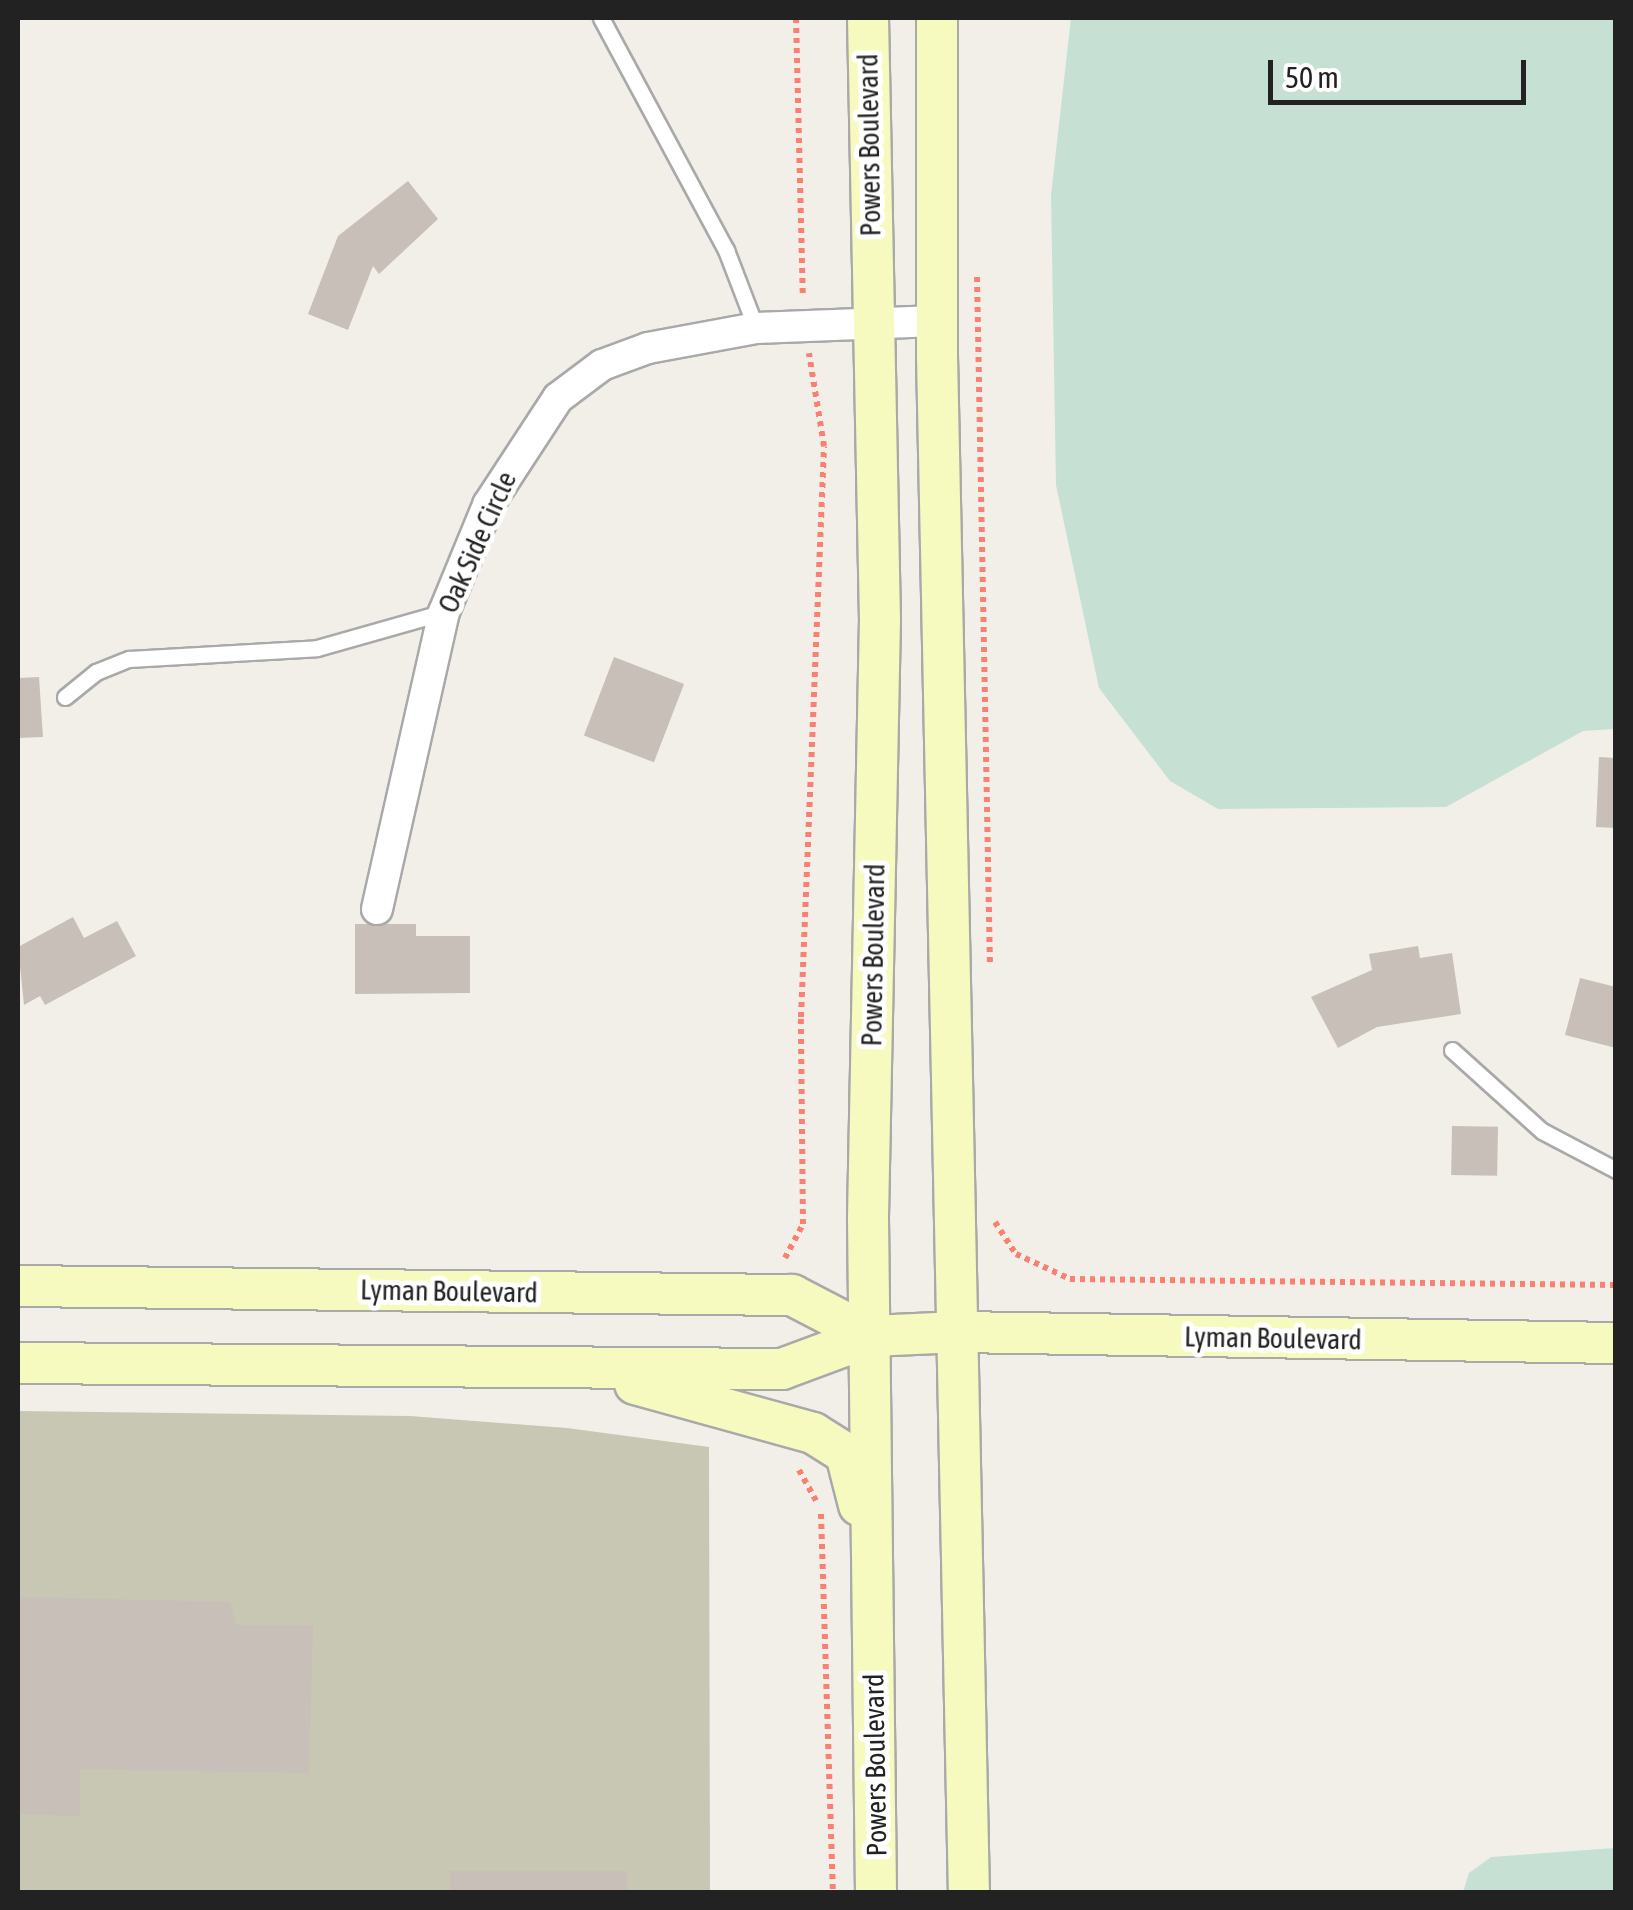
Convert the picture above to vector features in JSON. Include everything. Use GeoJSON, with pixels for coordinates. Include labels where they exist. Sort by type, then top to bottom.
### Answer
{"type":"FeatureCollection","features":[{"type":"Feature","properties":{"kind":"main road","name":"Powers Boulevard"},"geometry":{"type":"LineString","coordinates":[[868,18],[880,619],[871,1336],[876,1892]]}},
{"type":"Feature","properties":{"kind":"main road"},"geometry":{"type":"LineString","coordinates":[[937,18],[937,321],[969,1892]]}},
{"type":"Feature","properties":{"kind":"main road","name":"Lyman Boulevard"},"geometry":{"type":"LineString","coordinates":[[18,1286],[792,1295],[871,1336]]}},
{"type":"Feature","properties":{"kind":"main road","name":"Lyman Boulevard"},"geometry":{"type":"LineString","coordinates":[[18,1363],[782,1369],[871,1336],[959,1332],[1616,1343]]}},
{"type":"Feature","properties":{"kind":"main road"},"geometry":{"type":"LineString","coordinates":[[542,1368],[659,1389],[813,1433],[846,1454],[873,1582]]}},
{"type":"Feature","properties":{"kind":"street","name":"Oak Side Circle"},"geometry":{"type":"LineString","coordinates":[[377,909],[444,612],[488,506],[558,398],[602,365],[648,348],[756,328],[937,321]]}},
{"type":"Feature","properties":{"kind":"lane"},"geometry":{"type":"LineString","coordinates":[[600,18],[726,250],[756,328]]}},
{"type":"Feature","properties":{"kind":"lane"},"geometry":{"type":"LineString","coordinates":[[65,697],[96,672],[129,659],[317,648],[444,612]]}},
{"type":"Feature","properties":{"kind":"lane"},"geometry":{"type":"LineString","coordinates":[[1452,1050],[1542,1131],[1616,1170]]}},
{"type":"Feature","properties":{"kind":"path"},"geometry":{"type":"LineString","coordinates":[[977,270],[990,984]]}},
{"type":"Feature","properties":{"kind":"path"},"geometry":{"type":"LineString","coordinates":[[768,1262],[790,1254],[804,1224],[800,1017],[813,698]]}},
{"type":"Feature","properties":{"kind":"path"},"geometry":{"type":"LineString","coordinates":[[994,1219],[1016,1254],[1070,1279],[1616,1285]]}},
{"type":"Feature","properties":{"kind":"path"},"geometry":{"type":"LineString","coordinates":[[793,1463],[820,1508],[823,1534],[833,1892]]}},
{"type":"Feature","properties":{"kind":"shaded area"},"geometry":{"type":"Polygon","coordinates":[[[1071,18],[1615,18],[1615,729],[1583,731],[1446,807],[1218,809],[1170,781],[1099,688],[1056,485],[1051,195],[1071,18]]]}},
{"type":"Feature","properties":{"kind":"shaded area"},"geometry":{"type":"Polygon","coordinates":[[[18,1411],[410,1416],[567,1428],[709,1447],[710,1892],[18,1892],[18,1411]]]}},
{"type":"Feature","properties":{"kind":"shaded area"},"geometry":{"type":"Polygon","coordinates":[[[1615,1848],[1615,1892],[1463,1892],[1469,1873],[1491,1857],[1615,1848]]]}},
{"type":"Feature","properties":{"kind":"building"},"geometry":{"type":"Polygon","coordinates":[[[408,181],[438,219],[379,274],[373,266],[348,330],[308,314],[338,236],[408,181]]]}},
{"type":"Feature","properties":{"kind":"building"},"geometry":{"type":"Polygon","coordinates":[[[614,657],[684,684],[654,762],[584,735],[614,657]]]}},
{"type":"Feature","properties":{"kind":"building"},"geometry":{"type":"Polygon","coordinates":[[[39,677],[43,737],[18,738],[18,678],[39,677]]]}},
{"type":"Feature","properties":{"kind":"building"},"geometry":{"type":"Polygon","coordinates":[[[1599,757],[1616,758],[1616,828],[1596,827],[1599,757]]]}},
{"type":"Feature","properties":{"kind":"building"},"geometry":{"type":"Polygon","coordinates":[[[73,917],[84,938],[117,921],[136,956],[45,1005],[40,996],[24,1005],[18,947],[73,917]]]}},
{"type":"Feature","properties":{"kind":"building"},"geometry":{"type":"Polygon","coordinates":[[[355,924],[416,924],[416,936],[470,936],[470,993],[355,994],[355,924]]]}},
{"type":"Feature","properties":{"kind":"building"},"geometry":{"type":"Polygon","coordinates":[[[1418,946],[1420,958],[1452,953],[1461,1014],[1377,1027],[1338,1048],[1311,997],[1372,970],[1369,954],[1418,946]]]}},
{"type":"Feature","properties":{"kind":"building"},"geometry":{"type":"Polygon","coordinates":[[[1580,978],[1616,987],[1616,1048],[1565,1035],[1580,978]]]}},
{"type":"Feature","properties":{"kind":"building"},"geometry":{"type":"Polygon","coordinates":[[[1452,1126],[1498,1127],[1497,1176],[1451,1175],[1452,1126]]]}},
{"type":"Feature","properties":{"kind":"building"},"geometry":{"type":"Polygon","coordinates":[[[18,1597],[230,1602],[236,1625],[313,1625],[309,1773],[80,1769],[80,1816],[18,1814],[18,1597]]]}},
{"type":"Feature","properties":{"kind":"building"},"geometry":{"type":"Polygon","coordinates":[[[450,1871],[627,1871],[627,1892],[450,1892],[450,1871]]]}}]}
